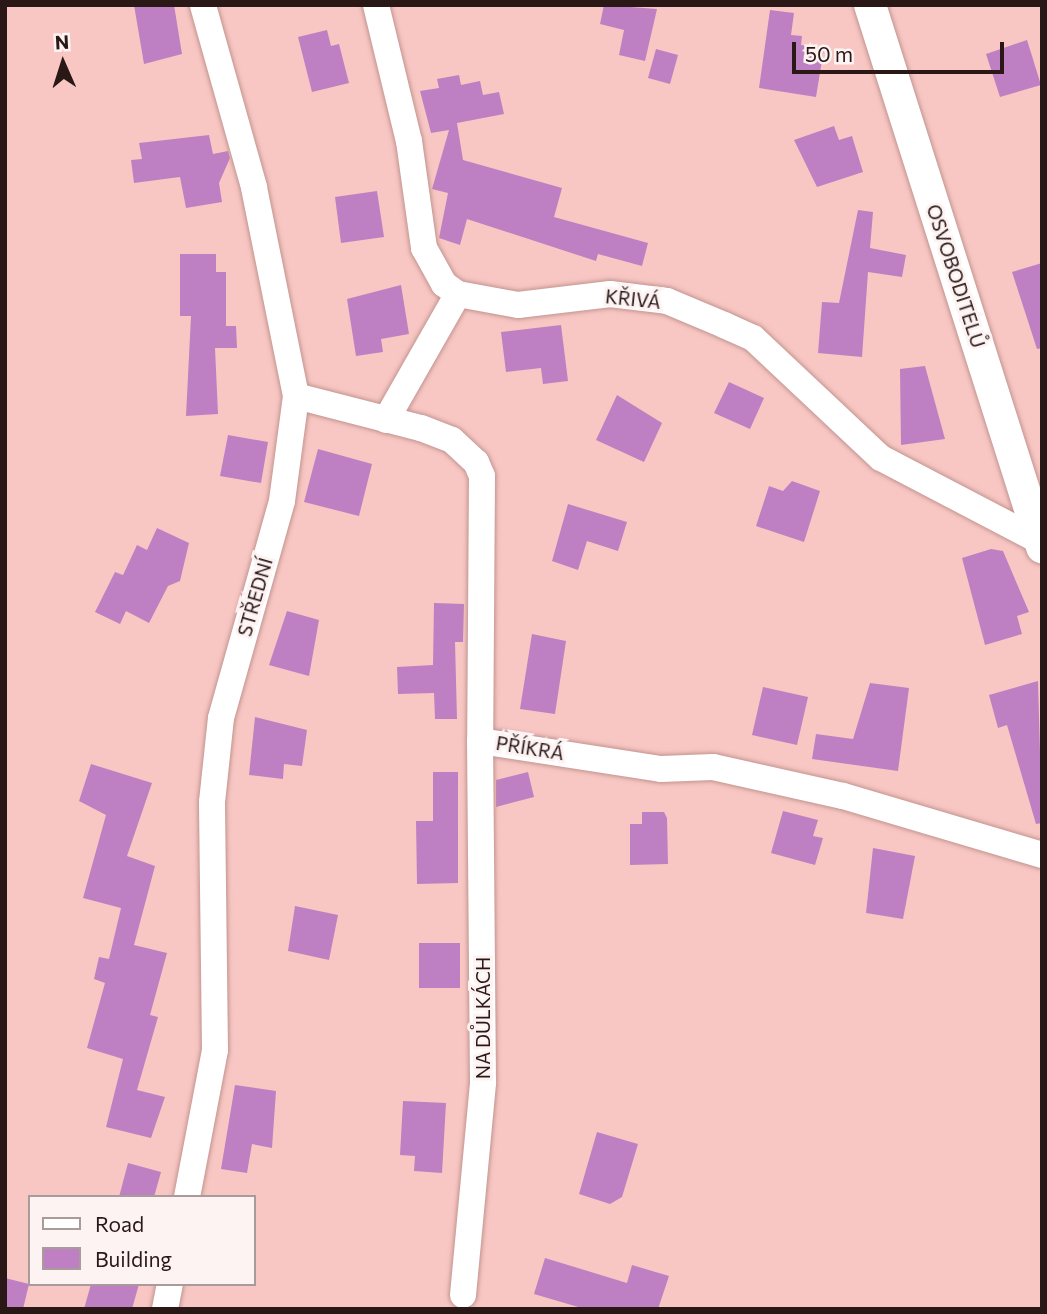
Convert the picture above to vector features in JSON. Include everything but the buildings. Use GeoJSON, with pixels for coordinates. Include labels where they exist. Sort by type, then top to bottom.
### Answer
{"type":"FeatureCollection","features":[{"type":"Feature","properties":{"kind":"street","name":"STŘEDNÍ"},"geometry":{"type":"LineString","coordinates":[[187,1195],[215,1050],[212,802],[221,718],[282,501],[296,396],[254,187],[203,5]]}},
{"type":"Feature","properties":{"kind":"street"},"geometry":{"type":"LineString","coordinates":[[376,5],[409,141],[424,248],[444,284],[458,294],[386,420]]}},
{"type":"Feature","properties":{"kind":"street","name":"OSVOBODITELŮ"},"geometry":{"type":"LineString","coordinates":[[870,5],[1041,544]]}},
{"type":"Feature","properties":{"kind":"street","name":"KŘIVÁ"},"geometry":{"type":"LineString","coordinates":[[458,294],[518,305],[610,294],[667,301],[724,325],[753,338],[881,458],[1041,544]]}},
{"type":"Feature","properties":{"kind":"street","name":"PŘÍKRÁ"},"geometry":{"type":"LineString","coordinates":[[296,396],[452,440],[482,476],[480,741],[662,769],[713,767],[843,796],[1042,855]]}},
{"type":"Feature","properties":{"kind":"street","name":"NA DŮLKÁCH"},"geometry":{"type":"LineString","coordinates":[[463,1295],[483,1082],[480,741]]}},
{"type":"Feature","properties":{"kind":"street"},"geometry":{"type":"LineString","coordinates":[[165,1309],[170,1286]]}}]}
